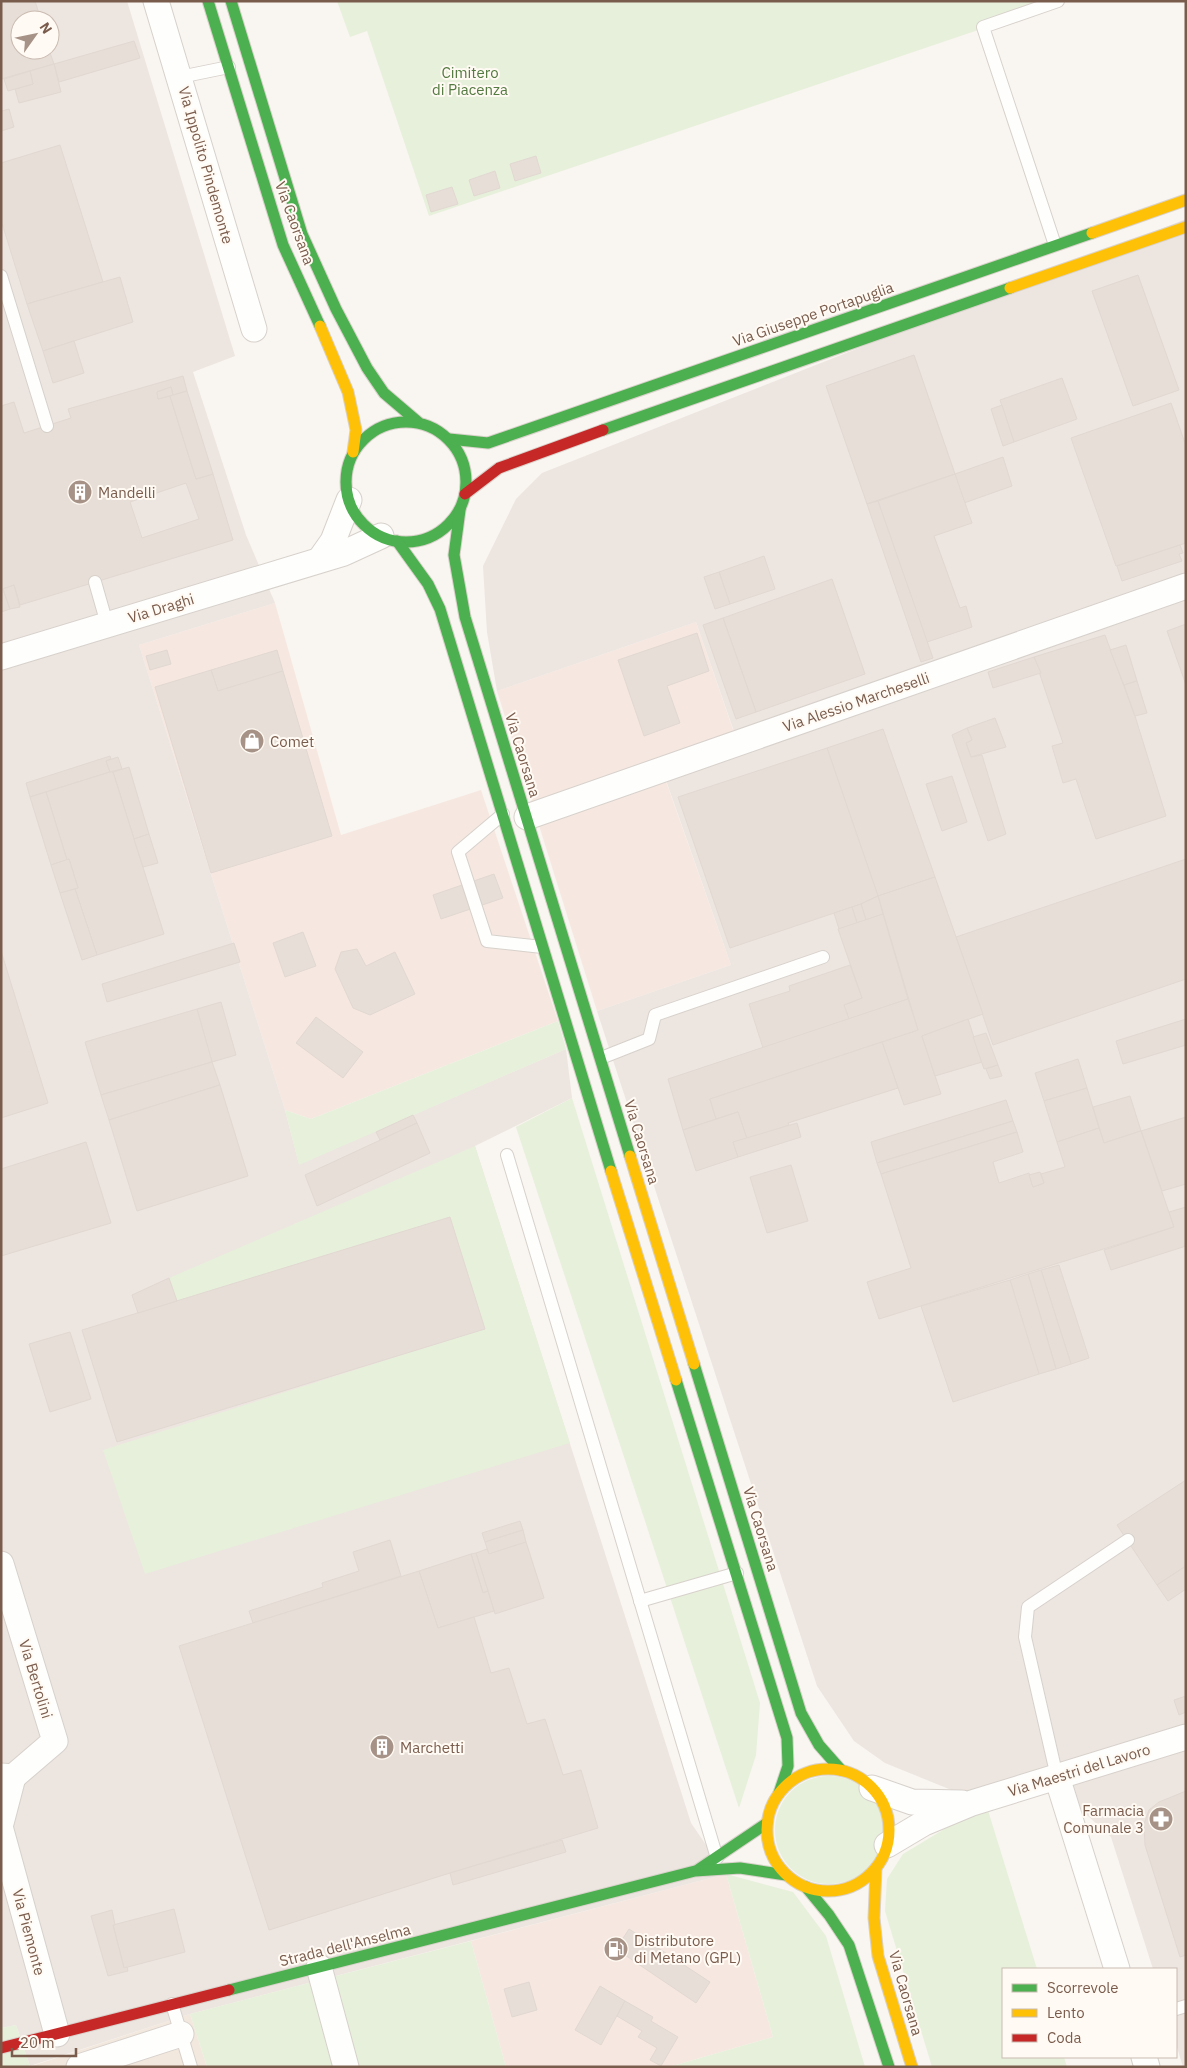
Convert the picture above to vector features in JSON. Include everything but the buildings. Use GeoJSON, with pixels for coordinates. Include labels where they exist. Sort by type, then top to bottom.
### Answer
{"type":"FeatureCollection","features":[{"type":"Feature","properties":{"kind":"main road","name":"Via Caorsana"},"geometry":{"type":"LineString","coordinates":[[208,1],[283,245],[325,336],[348,392],[356,430],[353,452]]}},
{"type":"Feature","properties":{"kind":"main road","name":"Via Caorsana"},"geometry":{"type":"LineString","coordinates":[[231,1],[302,234],[336,309],[367,368],[384,393],[418,422]]}},
{"type":"Feature","properties":{"kind":"main road","name":"Via Giuseppe Portapuglia"},"geometry":{"type":"LineString","coordinates":[[449,439],[488,443],[1186,200]]}},
{"type":"Feature","properties":{"kind":"main road"},"geometry":{"type":"LineString","coordinates":[[465,494],[499,468],[546,450],[1186,227]]}},
{"type":"Feature","properties":{"kind":"main road"},"geometry":{"type":"LineString","coordinates":[[400,422],[418,422],[435,428],[449,439],[460,455],[466,474],[465,494],[460,510],[448,525],[434,536],[416,541],[389,539],[367,528],[356,515],[349,500],[346,484],[348,467],[353,452],[366,437],[381,427],[400,422]]}},
{"type":"Feature","properties":{"kind":"main road","name":"Via Caorsana"},"geometry":{"type":"LineString","coordinates":[[460,510],[454,555],[463,609],[515,816],[542,947],[787,1738],[788,1766],[779,1793]]}},
{"type":"Feature","properties":{"kind":"main road","name":"Via Caorsana"},"geometry":{"type":"LineString","coordinates":[[389,539],[421,572],[440,609],[601,1058],[801,1713],[819,1745],[840,1770]]}},
{"type":"Feature","properties":{"kind":"main road"},"geometry":{"type":"LineString","coordinates":[[806,1888],[825,1891],[844,1889],[862,1881],[876,1868],[887,1845],[887,1818],[883,1806],[872,1788],[858,1777],[840,1770],[824,1769],[806,1772],[791,1780],[779,1793],[771,1807],[767,1823],[768,1842],[774,1860],[786,1875],[806,1888],[829,1914],[849,1945],[889,2067]]}},
{"type":"Feature","properties":{"kind":"main road","name":"Strada dell'Anselma"},"geometry":{"type":"LineString","coordinates":[[695,1871],[767,1823]]}},
{"type":"Feature","properties":{"kind":"main road","name":"Strada dell'Anselma"},"geometry":{"type":"LineString","coordinates":[[1,2048],[695,1871],[740,1868],[786,1875]]}},
{"type":"Feature","properties":{"kind":"main road","name":"Via Caorsana"},"geometry":{"type":"LineString","coordinates":[[876,1868],[874,1918],[878,1956],[912,2067]]}},
{"type":"Feature","properties":{"kind":"street","name":"Via Ippolito Pindemonte"},"geometry":{"type":"LineString","coordinates":[[156,1],[254,329]]}},
{"type":"Feature","properties":{"kind":"street"},"geometry":{"type":"LineString","coordinates":[[321,558],[333,541],[349,500]]}},
{"type":"Feature","properties":{"kind":"street","name":"Via Draghi"},"geometry":{"type":"LineString","coordinates":[[1,657],[321,558],[389,539]]}},
{"type":"Feature","properties":{"kind":"street","name":"Via Alessio Marcheselli"},"geometry":{"type":"LineString","coordinates":[[515,816],[1186,586]]}},
{"type":"Feature","properties":{"kind":"street","name":"Via Bertolini"},"geometry":{"type":"LineString","coordinates":[[1,1564],[54,1741],[7,1777]]}},
{"type":"Feature","properties":{"kind":"street","name":"Via Maestri del Lavoro"},"geometry":{"type":"LineString","coordinates":[[887,1845],[924,1823],[972,1803],[1186,1737]]}},
{"type":"Feature","properties":{"kind":"street"},"geometry":{"type":"LineString","coordinates":[[1057,1776],[1117,1968]]}},
{"type":"Feature","properties":{"kind":"street"},"geometry":{"type":"LineString","coordinates":[[1,1823],[7,1777]]}},
{"type":"Feature","properties":{"kind":"street","name":"Via Maestri del Lavoro"},"geometry":{"type":"LineString","coordinates":[[872,1788],[912,1802],[972,1803]]}},
{"type":"Feature","properties":{"kind":"street","name":"Via Piemonte"},"geometry":{"type":"LineString","coordinates":[[1,1830],[57,2034]]}},
{"type":"Feature","properties":{"kind":"street"},"geometry":{"type":"LineString","coordinates":[[320,1967],[346,2067]]}},
{"type":"Feature","properties":{"kind":"street"},"geometry":{"type":"LineString","coordinates":[[79,2067],[182,2034]]}},
{"type":"Feature","properties":{"kind":"lane"},"geometry":{"type":"LineString","coordinates":[[1055,245],[983,27],[1058,1]]}},
{"type":"Feature","properties":{"kind":"lane"},"geometry":{"type":"LineString","coordinates":[[180,77],[228,67]]}},
{"type":"Feature","properties":{"kind":"lane"},"geometry":{"type":"LineString","coordinates":[[1,276],[47,426]]}},
{"type":"Feature","properties":{"kind":"lane"},"geometry":{"type":"LineString","coordinates":[[95,582],[107,624]]}},
{"type":"Feature","properties":{"kind":"lane"},"geometry":{"type":"LineString","coordinates":[[515,816],[458,852],[487,941],[542,947]]}},
{"type":"Feature","properties":{"kind":"lane"},"geometry":{"type":"LineString","coordinates":[[601,1058],[649,1039],[655,1015],[823,957]]}},
{"type":"Feature","properties":{"kind":"lane"},"geometry":{"type":"LineString","coordinates":[[507,1154],[717,1858]]}},
{"type":"Feature","properties":{"kind":"lane"},"geometry":{"type":"LineString","coordinates":[[1057,1776],[1025,1637],[1028,1607],[1128,1540]]}},
{"type":"Feature","properties":{"kind":"lane"},"geometry":{"type":"LineString","coordinates":[[640,1601],[737,1573]]}},
{"type":"Feature","properties":{"kind":"lane"},"geometry":{"type":"LineString","coordinates":[[172,2004],[191,2067]]}},
{"type":"Feature","properties":{"kind":"shaded area"},"geometry":{"type":"Polygon","coordinates":[[[1,1],[127,1],[235,356],[193,372],[246,535],[275,603],[139,645],[285,1110],[299,1164],[566,1049],[572,1098],[475,1146],[691,1823],[726,1874],[190,2014],[30,2066],[16,2025],[1,2028],[1,1]]]}},
{"type":"Feature","properties":{"kind":"shaded area"},"geometry":{"type":"Polygon","coordinates":[[[1186,219],[1186,2067],[1183,2067],[1177,2047],[1177,1968],[1153,1968],[1111,1837],[1055,1786],[986,1804],[885,1763],[854,1741],[817,1686],[597,1011],[731,965],[662,769],[738,743],[696,622],[497,691],[487,632],[483,566],[516,499],[542,473],[1186,219]]]}},
{"type":"Feature","properties":{"kind":"shaded area"},"geometry":{"type":"Polygon","coordinates":[[[275,603],[341,835],[481,790],[558,1021],[311,1119],[285,1110],[139,645],[275,603]]]}},
{"type":"Feature","properties":{"kind":"shaded area"},"geometry":{"type":"Polygon","coordinates":[[[696,622],[738,744],[662,770],[731,965],[597,1011],[497,691],[696,622]]]}},
{"type":"Feature","properties":{"kind":"shaded area"},"geometry":{"type":"Polygon","coordinates":[[[726,1874],[773,2037],[669,2067],[506,2067],[471,1941],[726,1874]]]}},
{"type":"Feature","properties":{"kind":"shaded area"},"geometry":{"type":"Polygon","coordinates":[[[190,2014],[207,2067],[29,2067],[190,2014]]]}},
{"type":"Feature","properties":{"kind":"green space","name":"Cimitero di Piacenza"},"geometry":{"type":"Polygon","coordinates":[[[337,1],[1064,1],[429,216],[367,31],[350,37],[337,1]]]}},
{"type":"Feature","properties":{"kind":"green space"},"geometry":{"type":"Polygon","coordinates":[[[558,1021],[566,1049],[299,1165],[285,1110],[311,1119],[558,1021]]]}},
{"type":"Feature","properties":{"kind":"green space"},"geometry":{"type":"Polygon","coordinates":[[[572,1098],[760,1703],[756,1755],[739,1808],[516,1127],[572,1098]]]}},
{"type":"Feature","properties":{"kind":"green space"},"geometry":{"type":"Polygon","coordinates":[[[475,1146],[570,1443],[145,1574],[103,1450],[484,1329],[450,1217],[177,1301],[169,1278],[475,1146]]]}},
{"type":"Feature","properties":{"kind":"green space"},"geometry":{"type":"Polygon","coordinates":[[[829,1776],[850,1780],[867,1792],[879,1809],[883,1830],[879,1851],[867,1868],[850,1880],[829,1884],[808,1880],[791,1868],[779,1851],[775,1830],[779,1809],[791,1792],[808,1780],[829,1776]]]}},
{"type":"Feature","properties":{"kind":"green space"},"geometry":{"type":"Polygon","coordinates":[[[986,1804],[1037,1968],[1002,1968],[1002,2058],[1064,2058],[1067,2067],[932,2067],[885,1911],[887,1879],[903,1854],[986,1804]]]}},
{"type":"Feature","properties":{"kind":"green space"},"geometry":{"type":"Polygon","coordinates":[[[726,1874],[793,1892],[826,1936],[865,2067],[669,2067],[773,2037],[726,1874]]]}},
{"type":"Feature","properties":{"kind":"green space"},"geometry":{"type":"Polygon","coordinates":[[[471,1941],[506,2067],[207,2067],[190,2014],[471,1941]]]}},
{"type":"Feature","properties":{"kind":"green space"},"geometry":{"type":"Polygon","coordinates":[[[16,2025],[30,2066],[1,2067],[1,2028],[16,2025]]]}},
{"type":"Feature","properties":{"kind":"traffic: fast"},"geometry":{"type":"LineString","coordinates":[[208,1],[283,245],[320,326]]}},
{"type":"Feature","properties":{"kind":"traffic: fast"},"geometry":{"type":"LineString","coordinates":[[231,1],[302,234],[336,309],[367,368],[384,393],[418,422]]}},
{"type":"Feature","properties":{"kind":"traffic: fast"},"geometry":{"type":"LineString","coordinates":[[449,439],[488,443],[1092,233]]}},
{"type":"Feature","properties":{"kind":"traffic: fast"},"geometry":{"type":"LineString","coordinates":[[603,430],[1010,288]]}},
{"type":"Feature","properties":{"kind":"traffic: fast"},"geometry":{"type":"LineString","coordinates":[[406,422],[418,423],[429,427],[439,432],[448,440],[456,449],[461,459],[465,470],[466,482],[465,494],[461,505],[456,515],[448,524],[439,532],[429,537],[418,541],[406,542],[394,541],[383,537],[373,532],[364,524],[356,515],[351,505],[347,494],[346,482],[347,470],[351,459],[356,449],[364,440],[373,432],[383,427],[394,423],[406,422]]}},
{"type":"Feature","properties":{"kind":"traffic: fast"},"geometry":{"type":"LineString","coordinates":[[460,510],[454,555],[465,617],[630,1156]]}},
{"type":"Feature","properties":{"kind":"traffic: fast"},"geometry":{"type":"LineString","coordinates":[[397,541],[428,584],[440,609],[611,1171]]}},
{"type":"Feature","properties":{"kind":"traffic: fast"},"geometry":{"type":"LineString","coordinates":[[694,1364],[801,1713],[819,1745],[841,1770]]}},
{"type":"Feature","properties":{"kind":"traffic: fast"},"geometry":{"type":"LineString","coordinates":[[676,1380],[787,1738],[788,1766],[779,1793]]}},
{"type":"Feature","properties":{"kind":"traffic: fast"},"geometry":{"type":"LineString","coordinates":[[699,1869],[767,1823]]}},
{"type":"Feature","properties":{"kind":"traffic: fast"},"geometry":{"type":"LineString","coordinates":[[229,1990],[695,1871],[740,1868],[786,1875]]}},
{"type":"Feature","properties":{"kind":"traffic: fast"},"geometry":{"type":"LineString","coordinates":[[806,1887],[829,1915],[849,1945],[889,2067]]}},
{"type":"Feature","properties":{"kind":"traffic: slow"},"geometry":{"type":"LineString","coordinates":[[1092,233],[1186,200]]}},
{"type":"Feature","properties":{"kind":"traffic: slow"},"geometry":{"type":"LineString","coordinates":[[1010,288],[1186,227]]}},
{"type":"Feature","properties":{"kind":"traffic: slow"},"geometry":{"type":"LineString","coordinates":[[320,326],[348,392],[356,430],[353,452]]}},
{"type":"Feature","properties":{"kind":"traffic: slow"},"geometry":{"type":"LineString","coordinates":[[630,1156],[694,1364]]}},
{"type":"Feature","properties":{"kind":"traffic: slow"},"geometry":{"type":"LineString","coordinates":[[611,1171],[676,1380]]}},
{"type":"Feature","properties":{"kind":"traffic: slow"},"geometry":{"type":"LineString","coordinates":[[828,1769],[840,1770],[851,1774],[862,1779],[871,1787],[879,1796],[884,1807],[888,1818],[889,1830],[888,1842],[884,1853],[879,1864],[871,1873],[862,1881],[851,1886],[840,1890],[828,1891],[816,1890],[805,1886],[794,1881],[785,1873],[777,1864],[772,1853],[768,1842],[767,1830],[768,1818],[772,1807],[777,1796],[785,1787],[794,1779],[805,1774],[816,1770],[828,1769]]}},
{"type":"Feature","properties":{"kind":"traffic: slow"},"geometry":{"type":"LineString","coordinates":[[876,1868],[874,1918],[878,1956],[912,2067]]}},
{"type":"Feature","properties":{"kind":"traffic: jam"},"geometry":{"type":"LineString","coordinates":[[465,494],[499,468],[603,430]]}},
{"type":"Feature","properties":{"kind":"traffic: jam"},"geometry":{"type":"LineString","coordinates":[[1,2048],[229,1990]]}},
{"type":"Feature","properties":{"kind":"place","name":"Mandelli"},"geometry":{"type":"Point","coordinates":[80,492]}},
{"type":"Feature","properties":{"kind":"place","name":"Comet"},"geometry":{"type":"Point","coordinates":[252,741]}},
{"type":"Feature","properties":{"kind":"place","name":"Marchetti"},"geometry":{"type":"Point","coordinates":[382,1747]}},
{"type":"Feature","properties":{"kind":"place","name":"Farmacia Comunale 3"},"geometry":{"type":"Point","coordinates":[1161,1819]}},
{"type":"Feature","properties":{"kind":"place","name":"Distributore di Metano (GPL)"},"geometry":{"type":"Point","coordinates":[616,1949]}}]}
